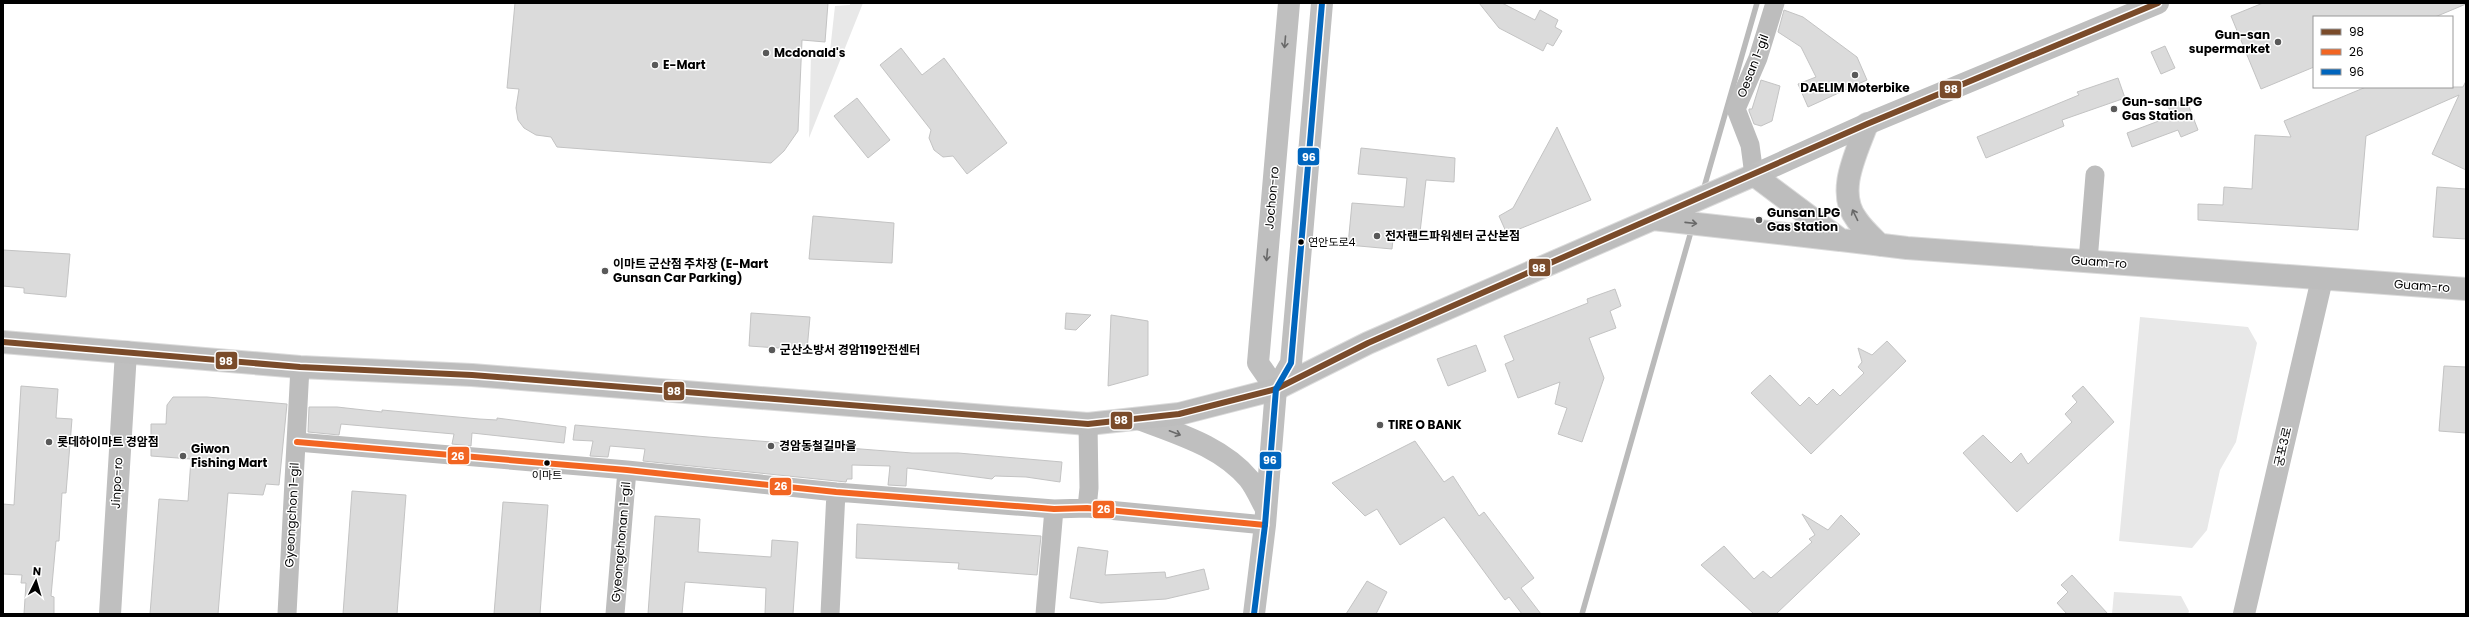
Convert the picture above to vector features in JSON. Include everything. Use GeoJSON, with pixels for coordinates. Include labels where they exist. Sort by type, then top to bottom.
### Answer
{"type":"FeatureCollection","features":[{"type":"Feature","properties":{"kind":"main road"},"geometry":{"type":"LineString","coordinates":[[1867,124],[1847,184],[1849,199],[1855,218],[1880,245]]}},
{"type":"Feature","properties":{"kind":"main road"},"geometry":{"type":"LineString","coordinates":[[3,342],[300,367],[472,375],[1088,424],[1179,414],[1276,388],[1368,343],[1750,177]]}},
{"type":"Feature","properties":{"kind":"main road","name":"Guam-ro"},"geometry":{"type":"LineString","coordinates":[[1750,177],[1841,240],[1880,245],[2466,289]]}},
{"type":"Feature","properties":{"kind":"main road"},"geometry":{"type":"LineString","coordinates":[[1652,219],[1841,240]]}},
{"type":"Feature","properties":{"kind":"street","name":"Jochon-ro"},"geometry":{"type":"LineString","coordinates":[[1276,388],[1258,363],[1289,3]]}},
{"type":"Feature","properties":{"kind":"street"},"geometry":{"type":"LineString","coordinates":[[1254,614],[1265,517],[1276,388],[1291,363],[1322,3]]}},
{"type":"Feature","properties":{"kind":"street","name":"Oesan 1-gil"},"geometry":{"type":"LineString","coordinates":[[1750,177],[1750,145],[1736,109],[1758,58],[1775,3]]}},
{"type":"Feature","properties":{"kind":"street"},"geometry":{"type":"LineString","coordinates":[[1750,177],[1867,124],[2158,3]]}},
{"type":"Feature","properties":{"kind":"street"},"geometry":{"type":"LineString","coordinates":[[2088,261],[2095,175]]}},
{"type":"Feature","properties":{"kind":"street","name":"궁포3로"},"geometry":{"type":"LineString","coordinates":[[2244,614],[2322,279]]}},
{"type":"Feature","properties":{"kind":"street","name":"Jinpo-ro"},"geometry":{"type":"LineString","coordinates":[[110,614],[126,352]]}},
{"type":"Feature","properties":{"kind":"street","name":"Gyeongchon 1-gil"},"geometry":{"type":"LineString","coordinates":[[287,614],[300,367]]}},
{"type":"Feature","properties":{"kind":"street"},"geometry":{"type":"LineString","coordinates":[[1139,419],[1203,443],[1228,460],[1250,480],[1265,517]]}},
{"type":"Feature","properties":{"kind":"street"},"geometry":{"type":"LineString","coordinates":[[1087,508],[1089,488],[1088,424]]}},
{"type":"Feature","properties":{"kind":"street"},"geometry":{"type":"LineString","coordinates":[[296,442],[627,470],[836,492],[1054,509],[1087,508],[1265,517]]}},
{"type":"Feature","properties":{"kind":"street","name":"Gyeongchonan 1-gil"},"geometry":{"type":"LineString","coordinates":[[615,614],[627,470]]}},
{"type":"Feature","properties":{"kind":"street"},"geometry":{"type":"LineString","coordinates":[[830,614],[836,492]]}},
{"type":"Feature","properties":{"kind":"street"},"geometry":{"type":"LineString","coordinates":[[1045,614],[1054,509]]}},
{"type":"Feature","properties":{"kind":"shaded area"},"geometry":{"type":"Polygon","coordinates":[[[850,3],[863,3],[809,138],[811,53],[830,51],[835,6],[850,5],[850,3]]]}},
{"type":"Feature","properties":{"kind":"shaded area"},"geometry":{"type":"Polygon","coordinates":[[[2140,317],[2248,327],[2257,343],[2236,442],[2220,470],[2207,530],[2192,548],[2119,541],[2140,317]]]}},
{"type":"Feature","properties":{"kind":"shaded area"},"geometry":{"type":"Polygon","coordinates":[[[2114,592],[2181,596],[2189,611],[2188,614],[2112,614],[2114,592]]]}},
{"type":"Feature","properties":{"kind":"building","name":"E-Mart"},"geometry":{"type":"Polygon","coordinates":[[[515,3],[828,3],[825,42],[802,40],[798,131],[784,151],[771,163],[557,147],[551,137],[536,135],[524,128],[518,120],[516,108],[519,89],[507,88],[515,3]]]}},
{"type":"Feature","properties":{"kind":"building"},"geometry":{"type":"Polygon","coordinates":[[[1479,3],[1502,3],[1535,20],[1540,10],[1558,20],[1555,27],[1562,31],[1553,46],[1547,43],[1543,51],[1499,28],[1479,3]]]}},
{"type":"Feature","properties":{"kind":"building","name":"Gun-san supermarket"},"geometry":{"type":"Polygon","coordinates":[[[2263,3],[2466,3],[2437,16],[2313,16],[2313,67],[2261,89],[2231,16],[2263,3]]]}},
{"type":"Feature","properties":{"kind":"building"},"geometry":{"type":"Polygon","coordinates":[[[1784,10],[1803,17],[1857,57],[1867,80],[1808,107],[1798,84],[1816,77],[1801,47],[1778,32],[1784,10]]]}},
{"type":"Feature","properties":{"kind":"building"},"geometry":{"type":"Polygon","coordinates":[[[2165,46],[2175,68],[2161,74],[2151,52],[2165,46]]]}},
{"type":"Feature","properties":{"kind":"building"},"geometry":{"type":"Polygon","coordinates":[[[901,48],[922,75],[944,58],[1007,143],[967,174],[953,156],[943,157],[934,150],[929,138],[931,130],[880,65],[901,48]]]}},
{"type":"Feature","properties":{"kind":"building"},"geometry":{"type":"Polygon","coordinates":[[[2118,78],[2125,98],[2062,120],[2064,126],[1986,158],[1977,137],[2079,95],[2077,92],[2118,78]]]}},
{"type":"Feature","properties":{"kind":"building"},"geometry":{"type":"Polygon","coordinates":[[[1761,80],[1780,86],[1772,121],[1761,126],[1754,124],[1749,109],[1752,109],[1761,80]]]}},
{"type":"Feature","properties":{"kind":"building"},"geometry":{"type":"Polygon","coordinates":[[[2466,81],[2466,170],[2432,154],[2459,95],[2366,136],[2358,230],[2198,220],[2198,204],[2223,205],[2224,187],[2252,189],[2255,135],[2291,137],[2284,121],[2364,88],[2463,87],[2466,81]]]}},
{"type":"Feature","properties":{"kind":"building"},"geometry":{"type":"Polygon","coordinates":[[[857,98],[890,140],[868,158],[834,116],[857,98]]]}},
{"type":"Feature","properties":{"kind":"building"},"geometry":{"type":"Polygon","coordinates":[[[2186,99],[2198,130],[2181,137],[2178,130],[2132,147],[2127,133],[2172,116],[2168,106],[2186,99]]]}},
{"type":"Feature","properties":{"kind":"building"},"geometry":{"type":"Polygon","coordinates":[[[1557,127],[1591,200],[1507,234],[1499,216],[1513,208],[1557,127]]]}},
{"type":"Feature","properties":{"kind":"building"},"geometry":{"type":"Polygon","coordinates":[[[1361,148],[1455,158],[1454,182],[1426,180],[1419,241],[1393,239],[1392,249],[1348,245],[1352,203],[1404,207],[1407,178],[1358,174],[1361,148]]]}},
{"type":"Feature","properties":{"kind":"building"},"geometry":{"type":"Polygon","coordinates":[[[2437,187],[2466,189],[2466,239],[2433,237],[2437,187]]]}},
{"type":"Feature","properties":{"kind":"building"},"geometry":{"type":"Polygon","coordinates":[[[813,216],[894,223],[892,263],[809,259],[813,216]]]}},
{"type":"Feature","properties":{"kind":"building"},"geometry":{"type":"Polygon","coordinates":[[[3,250],[70,254],[66,297],[24,293],[24,288],[3,286],[3,250]]]}},
{"type":"Feature","properties":{"kind":"building"},"geometry":{"type":"Polygon","coordinates":[[[1615,289],[1621,306],[1610,311],[1616,328],[1589,338],[1604,378],[1582,442],[1558,434],[1567,408],[1555,404],[1560,382],[1518,398],[1505,364],[1514,360],[1504,336],[1588,303],[1587,299],[1615,289]]]}},
{"type":"Feature","properties":{"kind":"building"},"geometry":{"type":"Polygon","coordinates":[[[751,313],[810,317],[807,350],[749,346],[751,313]]]}},
{"type":"Feature","properties":{"kind":"building"},"geometry":{"type":"Polygon","coordinates":[[[1066,313],[1091,315],[1076,330],[1065,329],[1066,313]]]}},
{"type":"Feature","properties":{"kind":"building"},"geometry":{"type":"Polygon","coordinates":[[[1111,315],[1148,321],[1148,375],[1108,386],[1111,315]]]}},
{"type":"Feature","properties":{"kind":"building"},"geometry":{"type":"Polygon","coordinates":[[[1887,341],[1906,361],[1811,454],[1751,393],[1770,375],[1800,406],[1809,397],[1817,405],[1833,389],[1840,396],[1864,373],[1858,367],[1862,362],[1858,348],[1872,355],[1887,341]]]}},
{"type":"Feature","properties":{"kind":"building"},"geometry":{"type":"Polygon","coordinates":[[[1476,345],[1486,371],[1448,386],[1437,359],[1476,345]]]}},
{"type":"Feature","properties":{"kind":"building"},"geometry":{"type":"Polygon","coordinates":[[[2444,366],[2466,367],[2466,433],[2439,431],[2444,366]]]}},
{"type":"Feature","properties":{"kind":"building"},"geometry":{"type":"Polygon","coordinates":[[[21,386],[58,389],[56,418],[72,419],[66,493],[62,493],[59,541],[56,541],[51,596],[54,597],[54,614],[24,614],[26,583],[21,583],[22,575],[3,574],[3,504],[14,505],[21,386]]]}},
{"type":"Feature","properties":{"kind":"building"},"geometry":{"type":"Polygon","coordinates":[[[2083,386],[2114,422],[2017,512],[1963,453],[1983,435],[2011,463],[2021,453],[2028,464],[2072,422],[2065,414],[2077,402],[2072,396],[2083,386]]]}},
{"type":"Feature","properties":{"kind":"building"},"geometry":{"type":"Polygon","coordinates":[[[173,397],[207,397],[287,404],[279,485],[266,484],[263,495],[228,493],[218,614],[150,614],[159,499],[188,501],[191,459],[151,456],[151,424],[166,424],[167,405],[173,397]]]}},
{"type":"Feature","properties":{"kind":"building"},"geometry":{"type":"Polygon","coordinates":[[[309,407],[337,407],[382,412],[382,410],[479,419],[497,420],[497,418],[566,427],[564,443],[472,433],[471,446],[452,444],[454,434],[341,424],[339,435],[308,432],[309,407]]]}},
{"type":"Feature","properties":{"kind":"building"},"geometry":{"type":"Polygon","coordinates":[[[575,425],[912,453],[958,453],[1062,462],[1060,482],[1026,477],[995,476],[992,479],[907,468],[906,486],[888,485],[890,466],[852,465],[852,479],[847,479],[846,482],[643,461],[645,449],[610,446],[608,457],[590,456],[593,441],[573,440],[575,425]]]}},
{"type":"Feature","properties":{"kind":"building"},"geometry":{"type":"Polygon","coordinates":[[[1415,441],[1444,482],[1453,476],[1479,516],[1484,512],[1534,578],[1521,588],[1541,614],[1522,614],[1509,597],[1505,600],[1444,517],[1400,545],[1377,509],[1365,516],[1332,483],[1415,441]]]}},
{"type":"Feature","properties":{"kind":"building"},"geometry":{"type":"Polygon","coordinates":[[[352,491],[406,495],[397,614],[343,614],[352,491]]]}},
{"type":"Feature","properties":{"kind":"building"},"geometry":{"type":"Polygon","coordinates":[[[503,502],[548,505],[540,614],[494,614],[503,502]]]}},
{"type":"Feature","properties":{"kind":"building"},"geometry":{"type":"Polygon","coordinates":[[[1802,514],[1828,530],[1841,515],[1860,534],[1776,614],[1754,614],[1701,565],[1724,546],[1754,579],[1763,571],[1771,578],[1812,542],[1809,539],[1815,535],[1802,514]]]}},
{"type":"Feature","properties":{"kind":"building"},"geometry":{"type":"Polygon","coordinates":[[[655,516],[700,519],[698,552],[771,557],[772,540],[798,542],[793,614],[765,614],[766,588],[685,582],[682,614],[648,614],[655,516]]]}},
{"type":"Feature","properties":{"kind":"building"},"geometry":{"type":"Polygon","coordinates":[[[857,524],[1041,536],[1037,575],[958,569],[959,563],[856,558],[857,524]]]}},
{"type":"Feature","properties":{"kind":"building"},"geometry":{"type":"Polygon","coordinates":[[[1078,547],[1108,551],[1105,575],[1165,572],[1166,578],[1204,569],[1209,589],[1166,599],[1101,603],[1070,598],[1078,547]]]}},
{"type":"Feature","properties":{"kind":"building"},"geometry":{"type":"Polygon","coordinates":[[[2072,575],[2108,614],[2067,614],[2057,603],[2068,592],[2061,585],[2072,575]]]}},
{"type":"Feature","properties":{"kind":"building"},"geometry":{"type":"Polygon","coordinates":[[[1367,581],[1387,592],[1376,614],[1346,614],[1367,581]]]}},
{"type":"Feature","properties":{"kind":"waterway"},"geometry":{"type":"LineString","coordinates":[[1703,191],[1757,3]]}},
{"type":"Feature","properties":{"kind":"waterway"},"geometry":{"type":"LineString","coordinates":[[1582,614],[1692,228]]}},
{"type":"Feature","properties":{"kind":"transit line","name":"96"},"geometry":{"type":"LineString","coordinates":[[1254,614],[1265,525],[1276,389],[1291,363],[1322,3]]}},
{"type":"Feature","properties":{"kind":"transit line","name":"98"},"geometry":{"type":"LineString","coordinates":[[3,342],[300,367],[472,375],[1088,424],[1179,414],[1276,389],[1368,343],[1867,124],[2158,3]]}},
{"type":"Feature","properties":{"kind":"transit line","name":"26"},"geometry":{"type":"LineString","coordinates":[[297,442],[627,470],[836,492],[1054,509],[1087,508],[1265,525]]}},
{"type":"Feature","properties":{"kind":"place","name":"Gun-san supermarket"},"geometry":{"type":"Point","coordinates":[2278,42]}},
{"type":"Feature","properties":{"kind":"place","name":"Mcdonald's"},"geometry":{"type":"Point","coordinates":[766,53]}},
{"type":"Feature","properties":{"kind":"place","name":"E-Mart"},"geometry":{"type":"Point","coordinates":[655,65]}},
{"type":"Feature","properties":{"kind":"place","name":"DAELIM Moterbike"},"geometry":{"type":"Point","coordinates":[1855,75]}},
{"type":"Feature","properties":{"kind":"place","name":"Gun-san LPG Gas Station"},"geometry":{"type":"Point","coordinates":[2114,109]}},
{"type":"Feature","properties":{"kind":"place","name":"Gunsan LPG Gas Station"},"geometry":{"type":"Point","coordinates":[1759,220]}},
{"type":"Feature","properties":{"kind":"place","name":"전자랜드파워센터 군산본점"},"geometry":{"type":"Point","coordinates":[1377,236]}},
{"type":"Feature","properties":{"kind":"place","name":"연안도로4"},"geometry":{"type":"Point","coordinates":[1301,242]}},
{"type":"Feature","properties":{"kind":"place","name":"이마트 군산점 주차장 (E-Mart Gunsan Car Parking)"},"geometry":{"type":"Point","coordinates":[605,271]}},
{"type":"Feature","properties":{"kind":"place","name":"군산소방서 경암119안전센터"},"geometry":{"type":"Point","coordinates":[772,350]}},
{"type":"Feature","properties":{"kind":"place","name":"TIRE O BANK"},"geometry":{"type":"Point","coordinates":[1380,425]}},
{"type":"Feature","properties":{"kind":"place","name":"롯데하이마트 경암점"},"geometry":{"type":"Point","coordinates":[49,442]}},
{"type":"Feature","properties":{"kind":"place","name":"경암동철길마을"},"geometry":{"type":"Point","coordinates":[771,446]}},
{"type":"Feature","properties":{"kind":"place","name":"Giwon Fishing Mart"},"geometry":{"type":"Point","coordinates":[183,456]}},
{"type":"Feature","properties":{"kind":"place","name":"이마트"},"geometry":{"type":"Point","coordinates":[547,463]}}]}
